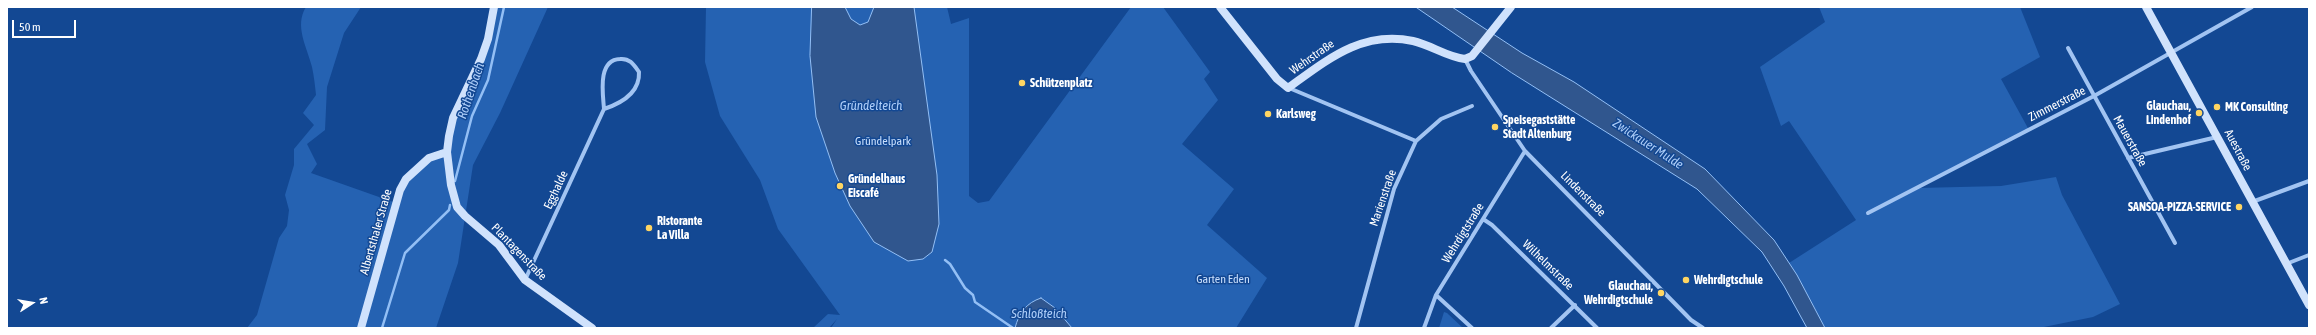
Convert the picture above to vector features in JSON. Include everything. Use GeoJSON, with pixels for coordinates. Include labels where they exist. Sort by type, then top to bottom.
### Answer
{"type":"FeatureCollection","features":[{"type":"Feature","properties":{"kind":"street"},"geometry":{"type":"LineString","coordinates":[[447,152],[453,118],[481,59],[488,39],[494,7]]}},
{"type":"Feature","properties":{"kind":"street","name":"Wehrstraße"},"geometry":{"type":"LineString","coordinates":[[1220,7],[1277,79],[1288,88],[1416,141]]}},
{"type":"Feature","properties":{"kind":"street"},"geometry":{"type":"LineString","coordinates":[[1469,57],[1511,7]]}},
{"type":"Feature","properties":{"kind":"street","name":"Auestraße"},"geometry":{"type":"LineString","coordinates":[[2146,7],[2309,305]]}},
{"type":"Feature","properties":{"kind":"street","name":"Zimmerstraße"},"geometry":{"type":"LineString","coordinates":[[1868,213],[2094,96],[2252,7]]}},
{"type":"Feature","properties":{"kind":"street","name":"Wehrstraße"},"geometry":{"type":"LineString","coordinates":[[1288,88],[1346,48],[1371,41],[1412,41],[1469,57]]}},
{"type":"Feature","properties":{"kind":"street","name":"Mauerstraße"},"geometry":{"type":"LineString","coordinates":[[2068,48],[2175,244]]}},
{"type":"Feature","properties":{"kind":"street","name":"Lindenstraße"},"geometry":{"type":"LineString","coordinates":[[1469,57],[1471,71],[1525,151],[1691,320],[1703,328]]}},
{"type":"Feature","properties":{"kind":"street","name":"Egghalde"},"geometry":{"type":"LineString","coordinates":[[525,280],[604,109],[602,84],[604,73],[609,63],[618,59],[626,59],[634,64],[639,72],[637,86],[626,99],[604,109]]}},
{"type":"Feature","properties":{"kind":"street","name":"Marienstraße"},"geometry":{"type":"LineString","coordinates":[[1356,328],[1394,189],[1416,141],[1440,119],[1472,106]]}},
{"type":"Feature","properties":{"kind":"street"},"geometry":{"type":"LineString","coordinates":[[2128,158],[2217,137]]}},
{"type":"Feature","properties":{"kind":"street","name":"Wehrdigtstraße"},"geometry":{"type":"LineString","coordinates":[[1424,328],[1436,295],[1525,151]]}},
{"type":"Feature","properties":{"kind":"street","name":"Plantagenstraße"},"geometry":{"type":"LineString","coordinates":[[447,152],[451,185],[457,206],[465,216],[499,245],[525,280],[592,328]]}},
{"type":"Feature","properties":{"kind":"street","name":"Albertsthaler Straße"},"geometry":{"type":"LineString","coordinates":[[361,328],[400,190],[406,179],[429,158],[447,152]]}},
{"type":"Feature","properties":{"kind":"street"},"geometry":{"type":"LineString","coordinates":[[2252,202],[2309,181]]}},
{"type":"Feature","properties":{"kind":"street","name":"Wilhelmstraße"},"geometry":{"type":"LineString","coordinates":[[1483,219],[1492,225],[1597,328]]}},
{"type":"Feature","properties":{"kind":"street"},"geometry":{"type":"LineString","coordinates":[[2286,264],[2309,255]]}},
{"type":"Feature","properties":{"kind":"street"},"geometry":{"type":"LineString","coordinates":[[1436,295],[1472,328]]}},
{"type":"Feature","properties":{"kind":"street"},"geometry":{"type":"LineString","coordinates":[[1551,328],[1575,305]]}},
{"type":"Feature","properties":{"kind":"green space"},"geometry":{"type":"Polygon","coordinates":[[[306,7],[361,7],[344,33],[327,87],[325,130],[307,144],[317,164],[311,173],[396,203],[400,190],[429,158],[447,152],[453,118],[477,70],[494,7],[548,7],[500,113],[473,165],[458,263],[436,328],[247,328],[257,315],[279,238],[287,226],[289,210],[285,195],[294,165],[294,149],[314,125],[303,113],[316,95],[312,67],[301,29],[301,22],[306,7]]]}},
{"type":"Feature","properties":{"kind":"green space"},"geometry":{"type":"Polygon","coordinates":[[[706,7],[947,7],[951,24],[969,18],[969,196],[978,203],[989,201],[1131,7],[1163,7],[1210,72],[1204,79],[1218,100],[1182,144],[1234,189],[1207,225],[1267,278],[1236,328],[831,328],[837,319],[829,328],[813,328],[828,314],[840,315],[778,229],[760,180],[720,116],[705,62],[706,7]]]}},
{"type":"Feature","properties":{"kind":"green space"},"geometry":{"type":"Polygon","coordinates":[[[1819,7],[2020,7],[2040,57],[2001,79],[2029,130],[1919,188],[2001,186],[2056,177],[2062,195],[2120,304],[2093,317],[2039,328],[1825,328],[1789,263],[1856,220],[1789,121],[1781,126],[1760,67],[1825,22],[1819,7]]]}},
{"type":"Feature","properties":{"kind":"green space"},"geometry":{"type":"Polygon","coordinates":[[[1444,312],[1447,313],[1463,328],[1439,328],[1444,312]]]}},
{"type":"Feature","properties":{"kind":"water","name":"Gründelteich"},"geometry":{"type":"Polygon","coordinates":[[[812,7],[845,7],[851,19],[860,25],[868,22],[874,7],[914,7],[937,175],[939,224],[932,252],[923,259],[908,261],[874,242],[850,206],[835,173],[816,117],[810,56],[812,7]]]}},
{"type":"Feature","properties":{"kind":"water","name":"Zwickauer Mulde"},"geometry":{"type":"Polygon","coordinates":[[[1416,7],[1452,7],[1522,53],[1574,82],[1705,169],[1774,240],[1797,275],[1825,328],[1807,328],[1784,286],[1762,252],[1697,189],[1512,73],[1416,7]]]}},
{"type":"Feature","properties":{"kind":"water","name":"Schloßteich"},"geometry":{"type":"Polygon","coordinates":[[[1041,298],[1055,308],[1072,328],[1015,328],[1024,309],[1031,303],[1041,298]]]}},
{"type":"Feature","properties":{"kind":"waterway","name":"Rothenbach"},"geometry":{"type":"LineString","coordinates":[[455,181],[472,116],[488,80],[504,7]]}},
{"type":"Feature","properties":{"kind":"waterway","name":"Rothenbach"},"geometry":{"type":"LineString","coordinates":[[382,328],[405,253],[449,210],[450,205]]}},
{"type":"Feature","properties":{"kind":"waterway"},"geometry":{"type":"LineString","coordinates":[[945,260],[950,264],[965,288],[973,295],[975,302],[1013,328]]}},
{"type":"Feature","properties":{"kind":"place","name":"Schützenplatz"},"geometry":{"type":"Point","coordinates":[1022,83]}},
{"type":"Feature","properties":{"kind":"place","name":"MK Consulting"},"geometry":{"type":"Point","coordinates":[2217,107]}},
{"type":"Feature","properties":{"kind":"place","name":"Glauchau, Lindenhof"},"geometry":{"type":"Point","coordinates":[2199,113]}},
{"type":"Feature","properties":{"kind":"place","name":"Karlsweg"},"geometry":{"type":"Point","coordinates":[1268,114]}},
{"type":"Feature","properties":{"kind":"place","name":"Speisegaststätte Stadt Altenburg"},"geometry":{"type":"Point","coordinates":[1495,127]}},
{"type":"Feature","properties":{"kind":"place","name":"Gründelhaus Eiscafé"},"geometry":{"type":"Point","coordinates":[840,186]}},
{"type":"Feature","properties":{"kind":"place","name":"SANSOA-PIZZA-SERVICE"},"geometry":{"type":"Point","coordinates":[2239,207]}},
{"type":"Feature","properties":{"kind":"place","name":"Ristorante La Villa"},"geometry":{"type":"Point","coordinates":[649,228]}},
{"type":"Feature","properties":{"kind":"place","name":"Wehrdigtschule"},"geometry":{"type":"Point","coordinates":[1686,280]}},
{"type":"Feature","properties":{"kind":"place","name":"Glauchau, Wehrdigtschule"},"geometry":{"type":"Point","coordinates":[1661,293]}},
{"type":"Feature","properties":{"kind":"park label","name":"Gründelpark"},"geometry":{"type":"Point","coordinates":[883,141]}},
{"type":"Feature","properties":{"kind":"park label","name":"Garten Eden"},"geometry":{"type":"Point","coordinates":[1223,279]}}]}
